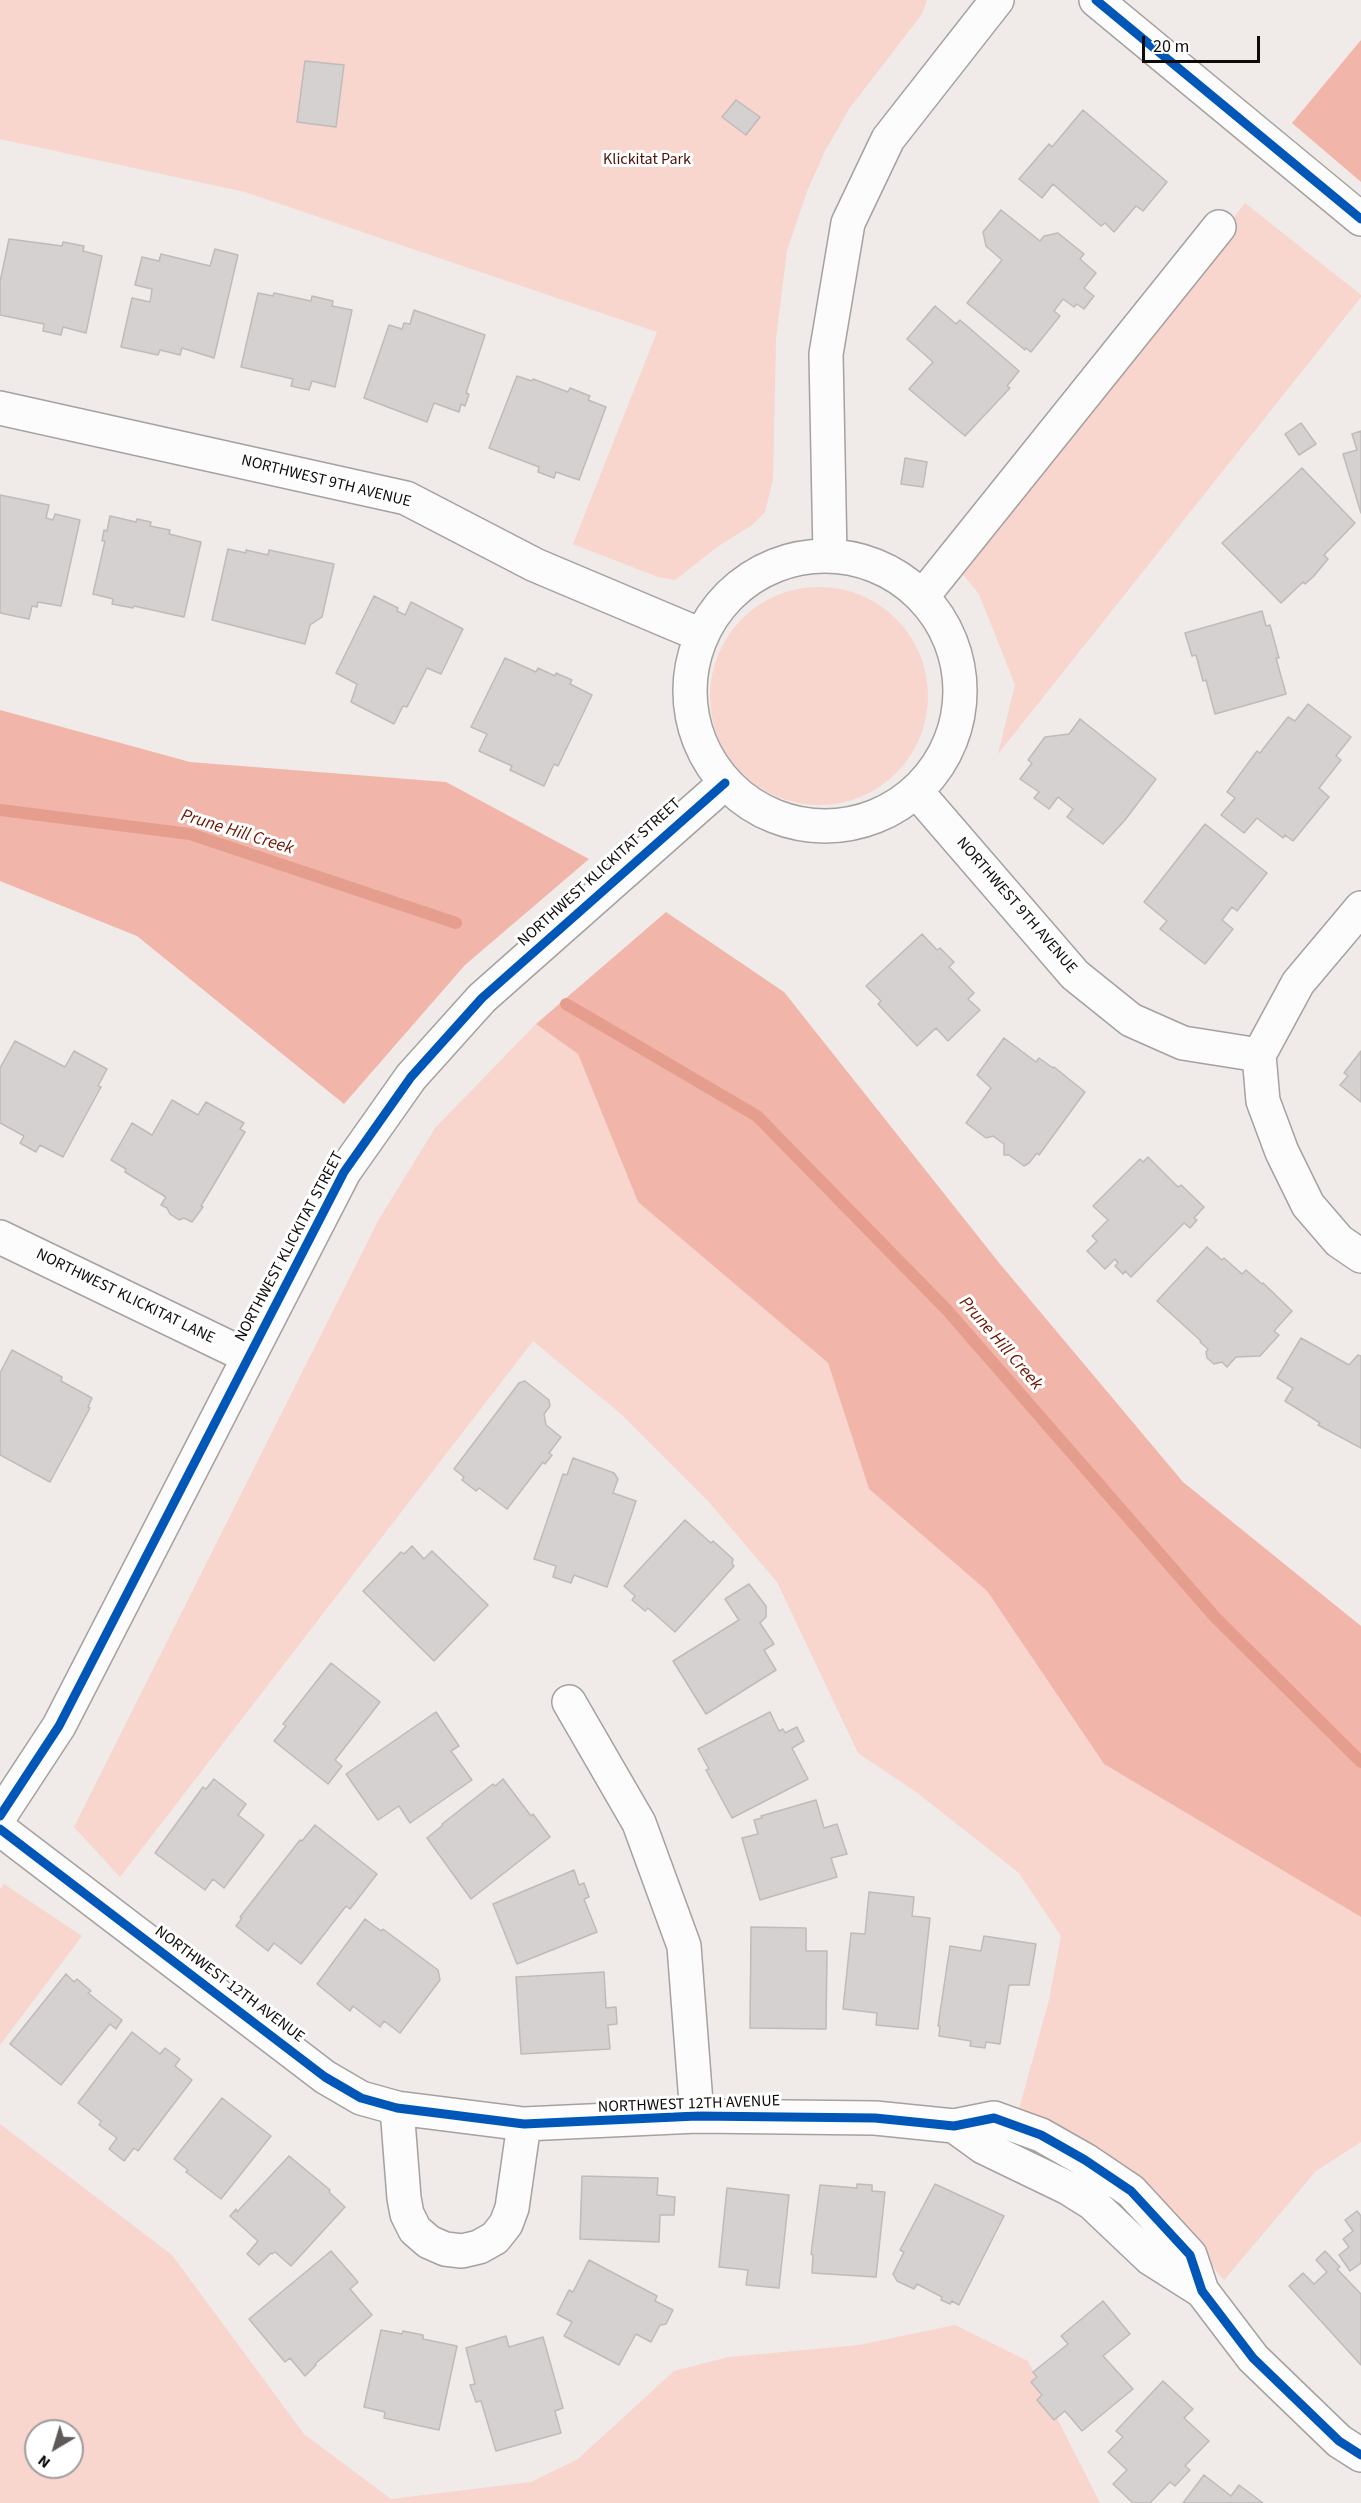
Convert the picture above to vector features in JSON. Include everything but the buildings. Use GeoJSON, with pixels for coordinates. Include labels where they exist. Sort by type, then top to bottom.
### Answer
{"type":"FeatureCollection","features":[{"type":"Feature","properties":{"kind":"street"},"geometry":{"type":"LineString","coordinates":[[830,555],[826,354],[848,223],[888,139],[997,0]]}},
{"type":"Feature","properties":{"kind":"street"},"geometry":{"type":"LineString","coordinates":[[1096,0],[1361,219]]}},
{"type":"Feature","properties":{"kind":"street"},"geometry":{"type":"LineString","coordinates":[[922,597],[1219,227]]}},
{"type":"Feature","properties":{"kind":"street","name":"NORTHWEST 9TH AVENUE"},"geometry":{"type":"LineString","coordinates":[[0,408],[406,498],[535,566],[701,635]]}},
{"type":"Feature","properties":{"kind":"street"},"geometry":{"type":"LineString","coordinates":[[830,555],[870,562],[906,581],[922,597],[934,609],[953,645],[962,684],[957,724],[942,761],[916,792],[887,812],[854,824],[819,827],[784,821],[752,806],[725,783],[706,757],[694,728],[689,696],[691,665],[701,635],[723,601],[753,575],[790,559],[830,555]]}},
{"type":"Feature","properties":{"kind":"street","name":"NORTHWEST KLICKITAT STREET"},"geometry":{"type":"LineString","coordinates":[[0,1816],[58,1726],[344,1172],[411,1077],[482,998],[725,783]]}},
{"type":"Feature","properties":{"kind":"street","name":"NORTHWEST 9TH AVENUE"},"geometry":{"type":"LineString","coordinates":[[916,792],[1074,975],[1131,1020],[1183,1043],[1258,1055]]}},
{"type":"Feature","properties":{"kind":"street"},"geometry":{"type":"LineString","coordinates":[[1361,908],[1298,983],[1258,1055],[1263,1101],[1282,1152],[1308,1205],[1340,1241],[1361,1256]]}},
{"type":"Feature","properties":{"kind":"street","name":"NORTHWEST KLICKITAT LANE"},"geometry":{"type":"LineString","coordinates":[[0,1236],[249,1357]]}},
{"type":"Feature","properties":{"kind":"street"},"geometry":{"type":"LineString","coordinates":[[569,1702],[639,1823],[684,1946],[697,2116]]}},
{"type":"Feature","properties":{"kind":"street","name":"NORTHWEST 12TH AVENUE"},"geometry":{"type":"LineString","coordinates":[[0,1829],[325,2077],[361,2098],[397,2108],[524,2124],[697,2116],[875,2118],[954,2126],[983,2147],[1068,2188],[1092,2203],[1150,2259],[1202,2291],[1254,2358],[1339,2441],[1361,2455]]}},
{"type":"Feature","properties":{"kind":"street"},"geometry":{"type":"LineString","coordinates":[[397,2108],[407,2214],[416,2230],[429,2242],[445,2249],[462,2251],[479,2247],[495,2238],[506,2224],[512,2208],[524,2124]]}},
{"type":"Feature","properties":{"kind":"green space","name":"Klickitat Park"},"geometry":{"type":"Polygon","coordinates":[[[0,0],[927,0],[922,14],[849,109],[825,151],[808,189],[787,250],[776,338],[773,479],[765,512],[752,525],[717,547],[675,580],[658,577],[573,544],[657,332],[245,192],[0,139],[0,0]]]}},
{"type":"Feature","properties":{"kind":"green space"},"geometry":{"type":"Polygon","coordinates":[[[1245,203],[1361,297],[998,754],[1015,685],[979,594],[961,572],[1245,203]]]}},
{"type":"Feature","properties":{"kind":"green space"},"geometry":{"type":"Polygon","coordinates":[[[819,587],[840,589],[861,596],[896,619],[919,654],[926,675],[928,696],[926,717],[919,738],[896,773],[861,796],[840,803],[819,805],[798,803],[777,796],[742,773],[719,738],[712,717],[710,696],[712,675],[719,654],[742,619],[777,596],[798,589],[819,587]]]}},
{"type":"Feature","properties":{"kind":"green space"},"geometry":{"type":"Polygon","coordinates":[[[536,1024],[578,1054],[638,1202],[828,1363],[869,1489],[987,1591],[1104,1764],[1361,1917],[1361,2142],[1316,2171],[1224,2280],[1158,2202],[1018,2113],[1049,2000],[1061,1936],[1019,1873],[916,1792],[858,1753],[777,1582],[708,1501],[621,1414],[533,1341],[120,1877],[74,1827],[378,1221],[435,1128],[536,1024]]]}},
{"type":"Feature","properties":{"kind":"green space"},"geometry":{"type":"Polygon","coordinates":[[[4,1884],[82,1936],[0,2045],[0,1889],[4,1884]]]}},
{"type":"Feature","properties":{"kind":"green space"},"geometry":{"type":"Polygon","coordinates":[[[0,2124],[172,2255],[304,2434],[391,2499],[531,2482],[578,2459],[674,2371],[729,2357],[859,2345],[955,2325],[1028,2361],[1100,2503],[0,2503],[0,2124]]]}},
{"type":"Feature","properties":{"kind":"shaded area"},"geometry":{"type":"Polygon","coordinates":[[[1361,40],[1361,182],[1292,123],[1361,40]]]}},
{"type":"Feature","properties":{"kind":"shaded area"},"geometry":{"type":"Polygon","coordinates":[[[0,710],[190,762],[446,782],[589,859],[465,965],[344,1104],[137,936],[0,881],[0,710]]]}},
{"type":"Feature","properties":{"kind":"shaded area"},"geometry":{"type":"Polygon","coordinates":[[[666,912],[784,992],[1000,1264],[1183,1482],[1361,1626],[1361,1917],[1104,1764],[987,1591],[869,1489],[828,1363],[638,1202],[578,1054],[536,1024],[666,912]]]}},
{"type":"Feature","properties":{"kind":"waterway","name":"Prune Hill Creek"},"geometry":{"type":"LineString","coordinates":[[0,810],[190,834],[456,923]]}},
{"type":"Feature","properties":{"kind":"waterway","name":"Prune Hill Creek"},"geometry":{"type":"LineString","coordinates":[[566,1004],[757,1116],[947,1310],[1214,1616],[1361,1762]]}},
{"type":"Feature","properties":{"kind":"cycle path"},"geometry":{"type":"LineString","coordinates":[[1096,0],[1361,219]]}},
{"type":"Feature","properties":{"kind":"cycle path"},"geometry":{"type":"LineString","coordinates":[[0,1816],[59,1726],[344,1172],[411,1077],[482,998],[725,783]]}},
{"type":"Feature","properties":{"kind":"cycle path"},"geometry":{"type":"LineString","coordinates":[[0,1829],[325,2077],[361,2098],[397,2108],[524,2124],[697,2116],[875,2118],[954,2126],[994,2118],[1041,2135],[1085,2160],[1131,2191],[1190,2255],[1202,2291],[1253,2358],[1339,2441],[1361,2455]]}}]}
